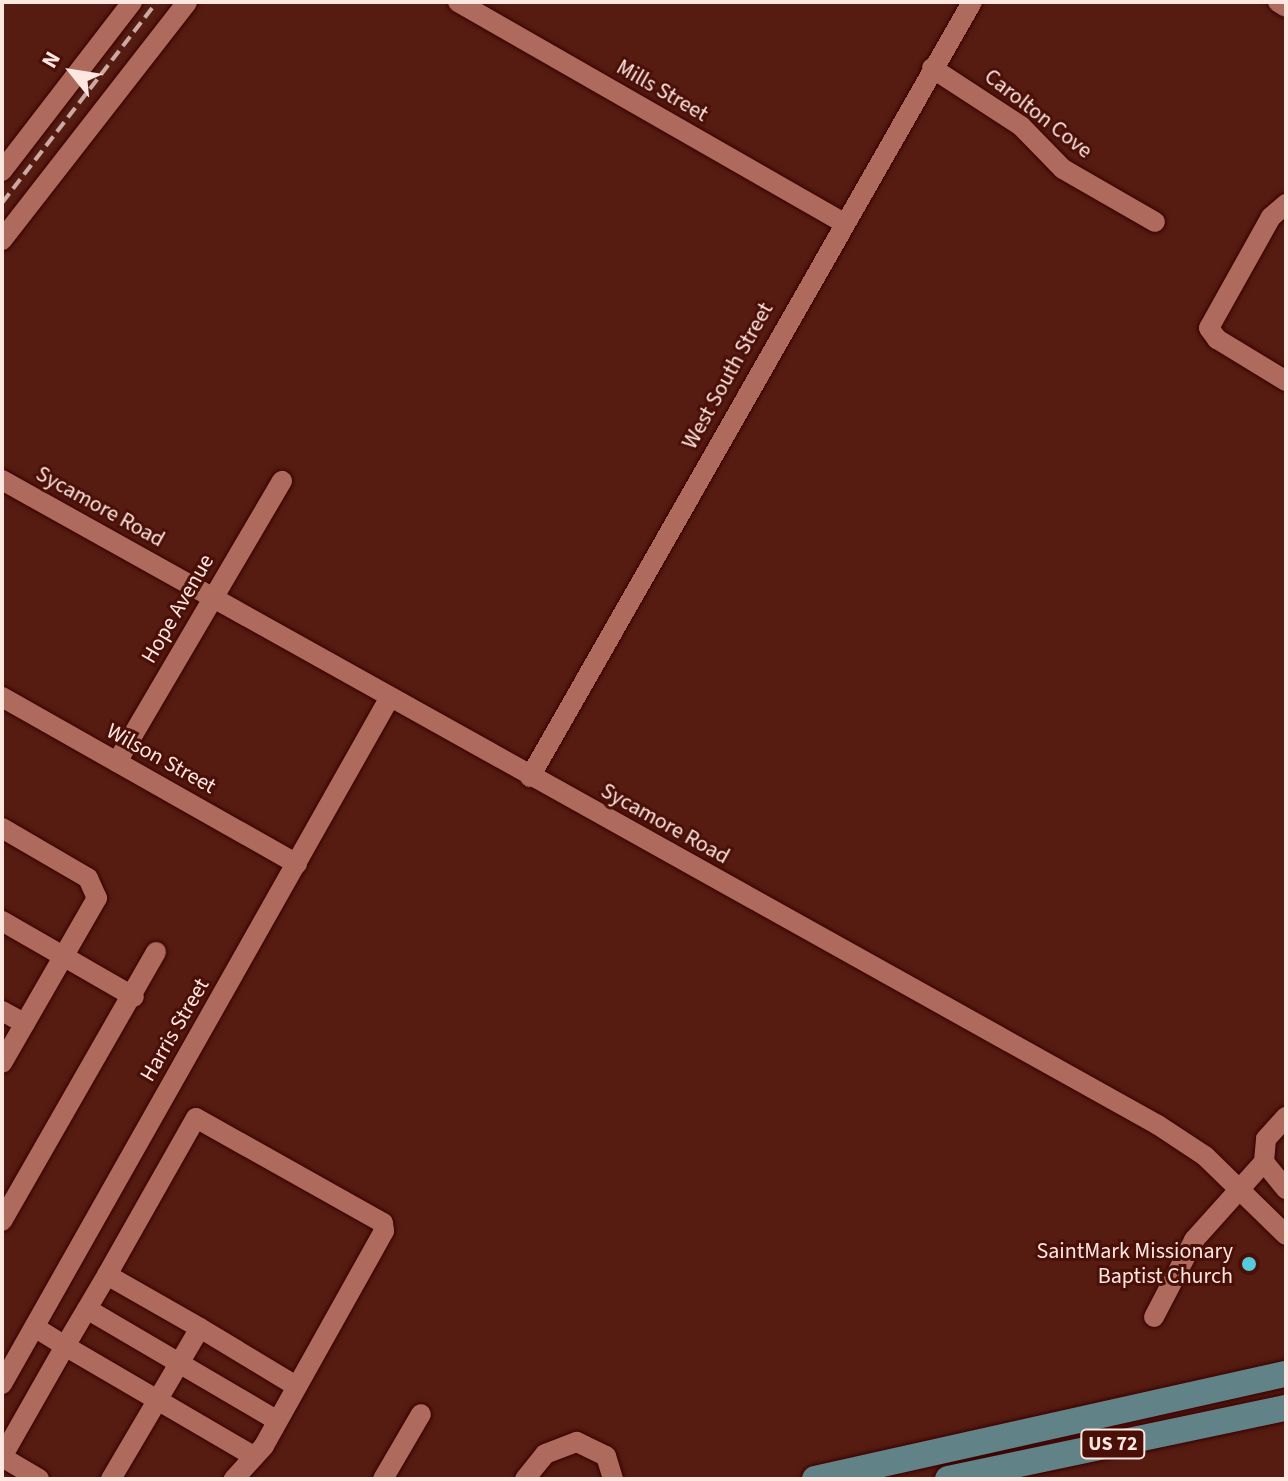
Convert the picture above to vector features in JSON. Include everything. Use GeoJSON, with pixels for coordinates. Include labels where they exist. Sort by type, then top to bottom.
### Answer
{"type":"FeatureCollection","features":[{"type":"Feature","properties":{"kind":"main road","name":"US 72"},"geometry":{"type":"LineString","coordinates":[[815,1479],[1286,1374]]}},
{"type":"Feature","properties":{"kind":"main road","name":"US 72"},"geometry":{"type":"LineString","coordinates":[[951,1478],[1286,1408]]}},
{"type":"Feature","properties":{"kind":"main road"},"geometry":{"type":"LineString","coordinates":[[948,1450],[951,1478]]}},
{"type":"Feature","properties":{"kind":"street"},"geometry":{"type":"LineString","coordinates":[[2,171],[132,2]]}},
{"type":"Feature","properties":{"kind":"street"},"geometry":{"type":"LineString","coordinates":[[2,240],[187,2]]}},
{"type":"Feature","properties":{"kind":"street","name":"Mills Street"},"geometry":{"type":"LineString","coordinates":[[458,2],[842,222]]}},
{"type":"Feature","properties":{"kind":"street","name":"West South Street"},"geometry":{"type":"LineString","coordinates":[[530,777],[842,222],[972,2]]}},
{"type":"Feature","properties":{"kind":"street","name":"Carolton Cove"},"geometry":{"type":"LineString","coordinates":[[932,68],[1021,126],[1063,169],[1155,222]]}},
{"type":"Feature","properties":{"kind":"street"},"geometry":{"type":"LineString","coordinates":[[1286,204],[1271,217],[1209,328],[1217,339],[1286,381]]}},
{"type":"Feature","properties":{"kind":"street","name":"Sycamore Road"},"geometry":{"type":"LineString","coordinates":[[2,480],[389,699],[1158,1125],[1205,1156],[1286,1235]]}},
{"type":"Feature","properties":{"kind":"street","name":"Hope Avenue"},"geometry":{"type":"LineString","coordinates":[[117,762],[282,481]]}},
{"type":"Feature","properties":{"kind":"street","name":"Wilson Street"},"geometry":{"type":"LineString","coordinates":[[2,697],[297,864]]}},
{"type":"Feature","properties":{"kind":"street","name":"Harris Street"},"geometry":{"type":"LineString","coordinates":[[2,1384],[389,699]]}},
{"type":"Feature","properties":{"kind":"street"},"geometry":{"type":"LineString","coordinates":[[2,828],[88,878],[97,898],[2,1063]]}},
{"type":"Feature","properties":{"kind":"street"},"geometry":{"type":"LineString","coordinates":[[2,921],[134,997]]}},
{"type":"Feature","properties":{"kind":"street"},"geometry":{"type":"LineString","coordinates":[[2,1221],[134,997],[156,952]]}},
{"type":"Feature","properties":{"kind":"street"},"geometry":{"type":"LineString","coordinates":[[2,1011],[25,1024]]}},
{"type":"Feature","properties":{"kind":"street"},"geometry":{"type":"LineString","coordinates":[[164,1099],[383,1223],[384,1231],[296,1386],[253,1456],[234,1479]]}},
{"type":"Feature","properties":{"kind":"street"},"geometry":{"type":"LineString","coordinates":[[1154,1317],[1194,1240],[1264,1162],[1266,1139],[1286,1117]]}},
{"type":"Feature","properties":{"kind":"street"},"geometry":{"type":"LineString","coordinates":[[39,1479],[2,1457],[196,1118]]}},
{"type":"Feature","properties":{"kind":"street"},"geometry":{"type":"LineString","coordinates":[[1264,1162],[1286,1189]]}},
{"type":"Feature","properties":{"kind":"street"},"geometry":{"type":"LineString","coordinates":[[107,1275],[296,1386]]}},
{"type":"Feature","properties":{"kind":"street"},"geometry":{"type":"LineString","coordinates":[[87,1309],[276,1420]]}},
{"type":"Feature","properties":{"kind":"street"},"geometry":{"type":"LineString","coordinates":[[34,1327],[253,1456]]}},
{"type":"Feature","properties":{"kind":"street"},"geometry":{"type":"LineString","coordinates":[[111,1479],[200,1328]]}},
{"type":"Feature","properties":{"kind":"street"},"geometry":{"type":"LineString","coordinates":[[383,1479],[421,1414]]}},
{"type":"Feature","properties":{"kind":"street"},"geometry":{"type":"LineString","coordinates":[[525,1479],[545,1454],[577,1442],[606,1456],[613,1479]]}},
{"type":"Feature","properties":{"kind":"railway"},"geometry":{"type":"LineString","coordinates":[[2,203],[157,2]]}},
{"type":"Feature","properties":{"kind":"place","name":"SaintMark Missionary Baptist Church"},"geometry":{"type":"Point","coordinates":[1249,1264]}}]}
